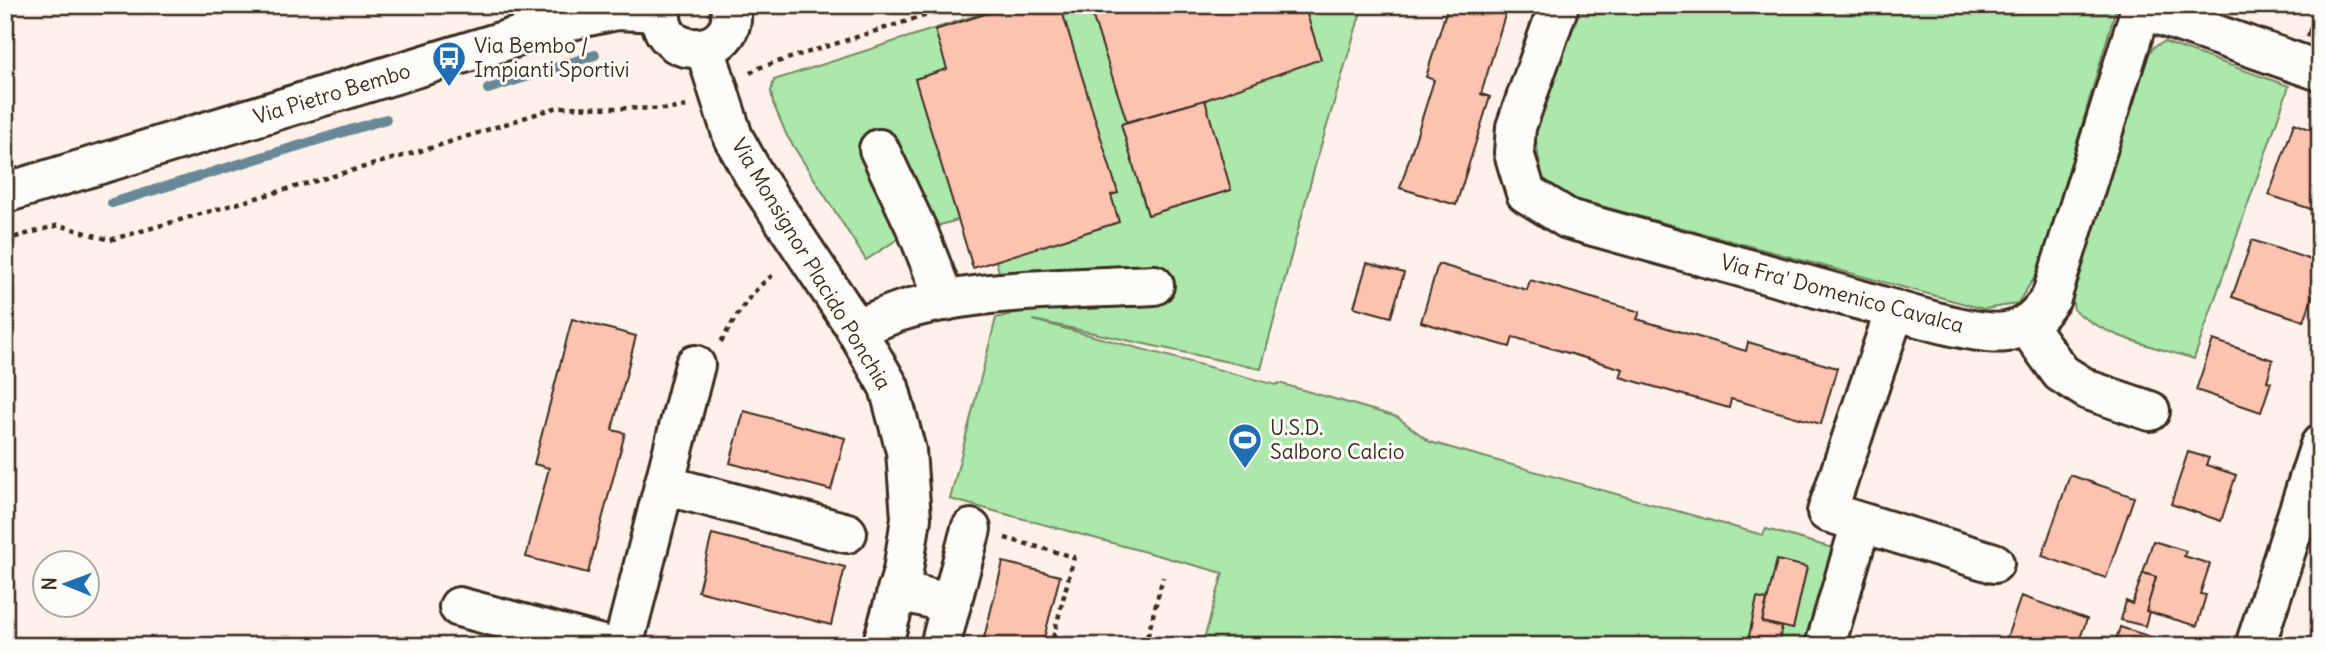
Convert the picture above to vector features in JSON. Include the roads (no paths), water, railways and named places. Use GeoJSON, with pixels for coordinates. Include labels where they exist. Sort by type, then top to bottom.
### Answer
{"type":"FeatureCollection","features":[{"type":"Feature","properties":{"kind":"street"},"geometry":{"type":"LineString","coordinates":[[705,48],[725,35],[730,24],[730,5]]}},
{"type":"Feature","properties":{"kind":"street","name":"Via Fra' Domenico Cavalca"},"geometry":{"type":"LineString","coordinates":[[1559,5],[1516,127],[1514,153],[1526,193],[1568,219],[1895,310],[1978,331],[2004,332],[2026,325]]}},
{"type":"Feature","properties":{"kind":"street"},"geometry":{"type":"LineString","coordinates":[[2150,411],[2088,390],[2061,373],[2026,325],[2051,298],[2142,7],[2320,71]]}},
{"type":"Feature","properties":{"kind":"street","name":"Via Pietro Bembo"},"geometry":{"type":"LineString","coordinates":[[5,193],[579,18],[617,10],[661,9],[666,33],[674,41],[694,49],[705,48]]}},
{"type":"Feature","properties":{"kind":"street","name":"Via Monsignor Placido Ponchia"},"geometry":{"type":"LineString","coordinates":[[705,48],[733,137],[754,175],[856,329],[889,387],[906,451],[911,518],[897,590],[882,646]]}},
{"type":"Feature","properties":{"kind":"street"},"geometry":{"type":"LineString","coordinates":[[879,149],[918,232],[945,302]]}},
{"type":"Feature","properties":{"kind":"street"},"geometry":{"type":"LineString","coordinates":[[856,329],[901,311],[945,302],[1006,293],[1154,285]]}},
{"type":"Feature","properties":{"kind":"street"},"geometry":{"type":"LineString","coordinates":[[1895,310],[1827,512],[1994,564]]}},
{"type":"Feature","properties":{"kind":"street"},"geometry":{"type":"LineString","coordinates":[[623,646],[695,365]]}},
{"type":"Feature","properties":{"kind":"street"},"geometry":{"type":"LineString","coordinates":[[2255,646],[2320,445]]}},
{"type":"Feature","properties":{"kind":"street"},"geometry":{"type":"LineString","coordinates":[[664,485],[847,533]]}},
{"type":"Feature","properties":{"kind":"street"},"geometry":{"type":"LineString","coordinates":[[1825,646],[1861,523]]}},
{"type":"Feature","properties":{"kind":"street"},"geometry":{"type":"LineString","coordinates":[[940,646],[971,529]]}},
{"type":"Feature","properties":{"kind":"street"},"geometry":{"type":"LineString","coordinates":[[897,590],[951,604]]}},
{"type":"Feature","properties":{"kind":"street"},"geometry":{"type":"LineString","coordinates":[[459,607],[606,646]]}},
{"type":"Feature","properties":{"kind":"waterway"},"geometry":{"type":"LineString","coordinates":[[488,89],[595,55]]}},
{"type":"Feature","properties":{"kind":"waterway"},"geometry":{"type":"LineString","coordinates":[[112,203],[386,119]]}},
{"type":"Feature","properties":{"kind":"place","name":"Via Bembo / Impianti Sportivi"},"geometry":{"type":"Point","coordinates":[449,88]}},
{"type":"Feature","properties":{"kind":"place","name":"U.S.D. Salboro Calcio"},"geometry":{"type":"Point","coordinates":[1245,470]}}]}
